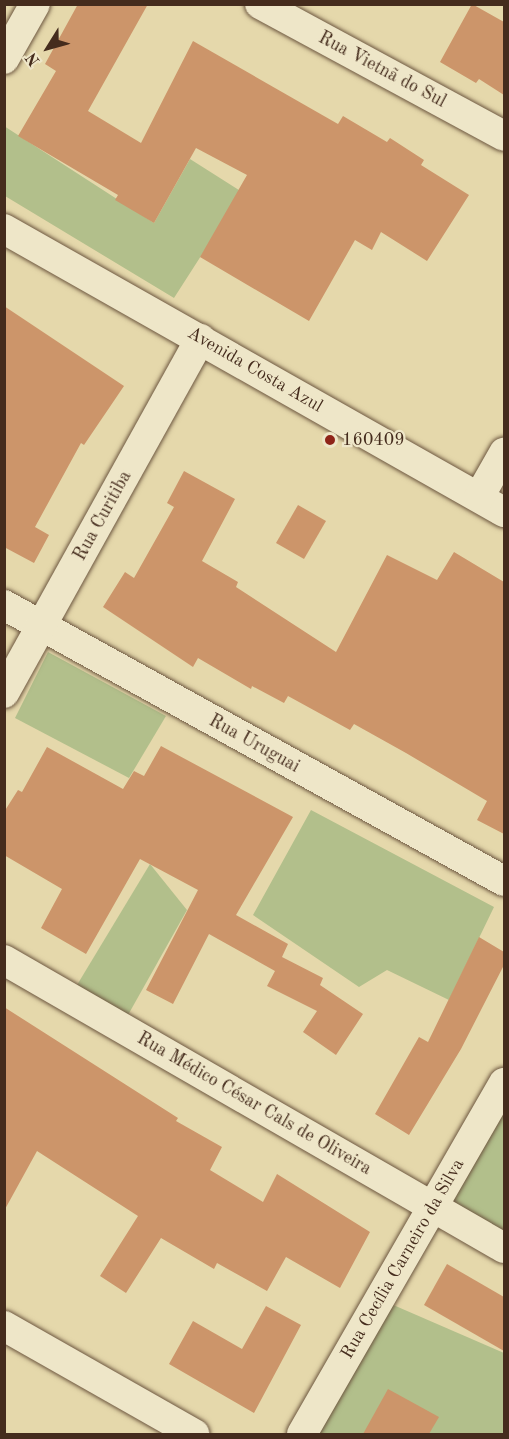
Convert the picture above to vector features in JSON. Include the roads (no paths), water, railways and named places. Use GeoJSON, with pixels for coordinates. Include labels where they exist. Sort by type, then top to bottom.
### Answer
{"type":"FeatureCollection","features":[{"type":"Feature","properties":{"kind":"street"},"geometry":{"type":"LineString","coordinates":[[4,59],[35,4]]}},
{"type":"Feature","properties":{"kind":"street","name":"Rua Vietnã do Sul"},"geometry":{"type":"LineString","coordinates":[[260,4],[504,136]]}},
{"type":"Feature","properties":{"kind":"street","name":"Avenida Costa Azul"},"geometry":{"type":"LineString","coordinates":[[4,229],[504,512]]}},
{"type":"Feature","properties":{"kind":"street","name":"Rua Curitiba"},"geometry":{"type":"LineString","coordinates":[[4,693],[43,627],[200,339]]}},
{"type":"Feature","properties":{"kind":"street"},"geometry":{"type":"LineString","coordinates":[[479,497],[504,453]]}},
{"type":"Feature","properties":{"kind":"street","name":"Rua Uruguai"},"geometry":{"type":"LineString","coordinates":[[4,605],[504,882]]}},
{"type":"Feature","properties":{"kind":"street","name":"Rua Médico César Cals de Oliveira"},"geometry":{"type":"LineString","coordinates":[[4,960],[504,1248]]}},
{"type":"Feature","properties":{"kind":"street","name":"Rua Cecília Carneiro da Silva"},"geometry":{"type":"LineString","coordinates":[[302,1434],[504,1083]]}},
{"type":"Feature","properties":{"kind":"street"},"geometry":{"type":"LineString","coordinates":[[4,1326],[194,1434]]}},
{"type":"Feature","properties":{"kind":"place","name":"160409"},"geometry":{"type":"Point","coordinates":[330,440]}}]}
